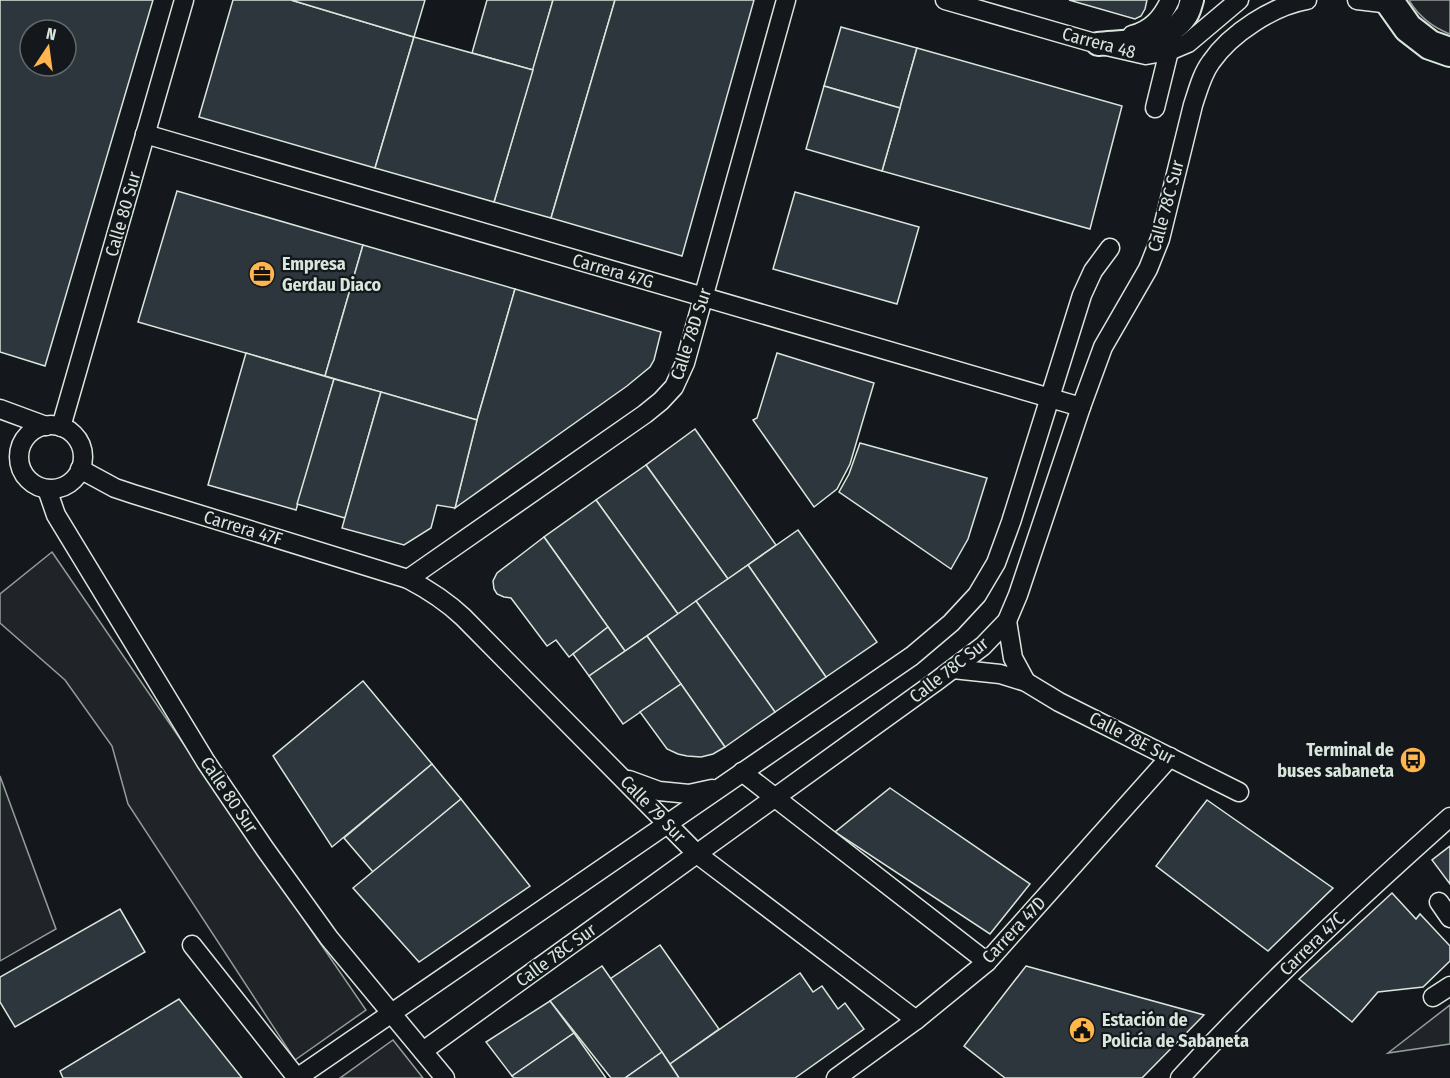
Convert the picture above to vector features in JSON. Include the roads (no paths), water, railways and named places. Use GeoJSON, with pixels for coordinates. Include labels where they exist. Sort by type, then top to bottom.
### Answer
{"type":"FeatureCollection","features":[{"type":"Feature","properties":{"kind":"main road"},"geometry":{"type":"LineString","coordinates":[[1390,2],[1407,28],[1430,45],[1450,52]]}},
{"type":"Feature","properties":{"kind":"street","name":"Calle 80 Sur"},"geometry":{"type":"LineString","coordinates":[[54,426],[145,134],[184,0]]}},
{"type":"Feature","properties":{"kind":"street","name":"Calle 78D Sur"},"geometry":{"type":"LineString","coordinates":[[408,579],[645,414],[674,387],[685,363],[786,0]]}},
{"type":"Feature","properties":{"kind":"street","name":"Carrera 48"},"geometry":{"type":"LineString","coordinates":[[945,0],[1098,44],[1146,55],[1169,51],[1188,42],[1239,0]]}},
{"type":"Feature","properties":{"kind":"street"},"geometry":{"type":"LineString","coordinates":[[1098,44],[1139,33],[1153,26],[1162,16],[1170,0]]}},
{"type":"Feature","properties":{"kind":"street"},"geometry":{"type":"LineString","coordinates":[[1098,44],[1155,37],[1169,32],[1186,17],[1192,0]]}},
{"type":"Feature","properties":{"kind":"street","name":"Calle 78C Sur"},"geometry":{"type":"LineString","coordinates":[[423,1051],[953,669],[983,646],[1006,621],[1018,595],[1103,347],[1148,269],[1160,239],[1200,83],[1210,63],[1242,30],[1267,15],[1307,0]]}},
{"type":"Feature","properties":{"kind":"street"},"geometry":{"type":"LineString","coordinates":[[1357,0],[1390,2]]}},
{"type":"Feature","properties":{"kind":"street"},"geometry":{"type":"LineString","coordinates":[[1155,108],[1169,51]]}},
{"type":"Feature","properties":{"kind":"street","name":"Carrera 47G"},"geometry":{"type":"LineString","coordinates":[[145,134],[1081,407]]}},
{"type":"Feature","properties":{"kind":"street","name":"Calle 78C Sur"},"geometry":{"type":"LineString","coordinates":[[297,1078],[912,656],[951,623],[977,595],[996,563],[1082,295],[1093,271],[1110,248]]}},
{"type":"Feature","properties":{"kind":"street"},"geometry":{"type":"LineString","coordinates":[[0,410],[54,426],[71,432],[78,440],[82,449],[82,460],[75,478],[57,488],[47,489],[29,480],[19,463],[19,452],[22,442],[36,429],[54,426]]}},
{"type":"Feature","properties":{"kind":"street","name":"Carrera 47F"},"geometry":{"type":"LineString","coordinates":[[80,469],[124,491],[408,579]]}},
{"type":"Feature","properties":{"kind":"street","name":"Calle 80 Sur"},"geometry":{"type":"LineString","coordinates":[[47,489],[56,515],[206,762],[265,849],[330,938],[445,1078]]}},
{"type":"Feature","properties":{"kind":"street","name":"Calle 79 Sur"},"geometry":{"type":"LineString","coordinates":[[408,579],[431,591],[463,617],[697,854],[916,1020]]}},
{"type":"Feature","properties":{"kind":"street"},"geometry":{"type":"LineString","coordinates":[[1006,621],[1013,658],[1026,682]]}},
{"type":"Feature","properties":{"kind":"street","name":"Calle 78E Sur"},"geometry":{"type":"LineString","coordinates":[[953,669],[1000,674],[1026,682],[1059,702],[1239,792]]}},
{"type":"Feature","properties":{"kind":"street","name":"Carrera 47D"},"geometry":{"type":"LineString","coordinates":[[836,1078],[916,1020],[987,962],[1170,758]]}},
{"type":"Feature","properties":{"kind":"street"},"geometry":{"type":"LineString","coordinates":[[742,772],[987,962]]}},
{"type":"Feature","properties":{"kind":"street"},"geometry":{"type":"LineString","coordinates":[[623,778],[659,791],[689,794],[720,788]]}},
{"type":"Feature","properties":{"kind":"street","name":"Carrera 47C"},"geometry":{"type":"LineString","coordinates":[[1180,1078],[1254,999],[1375,884],[1450,817]]}},
{"type":"Feature","properties":{"kind":"street"},"geometry":{"type":"LineString","coordinates":[[1438,902],[1450,918]]}},
{"type":"Feature","properties":{"kind":"street"},"geometry":{"type":"LineString","coordinates":[[192,945],[297,1078]]}},
{"type":"Feature","properties":{"kind":"street"},"geometry":{"type":"LineString","coordinates":[[1433,997],[1450,986]]}},
{"type":"Feature","properties":{"kind":"place","name":"Empresa Gerdau Diaco"},"geometry":{"type":"Point","coordinates":[262,274]}},
{"type":"Feature","properties":{"kind":"place","name":"Terminal de buses sabaneta"},"geometry":{"type":"Point","coordinates":[1413,760]}},
{"type":"Feature","properties":{"kind":"place","name":"Estación de Policía de Sabaneta"},"geometry":{"type":"Point","coordinates":[1082,1030]}}]}
